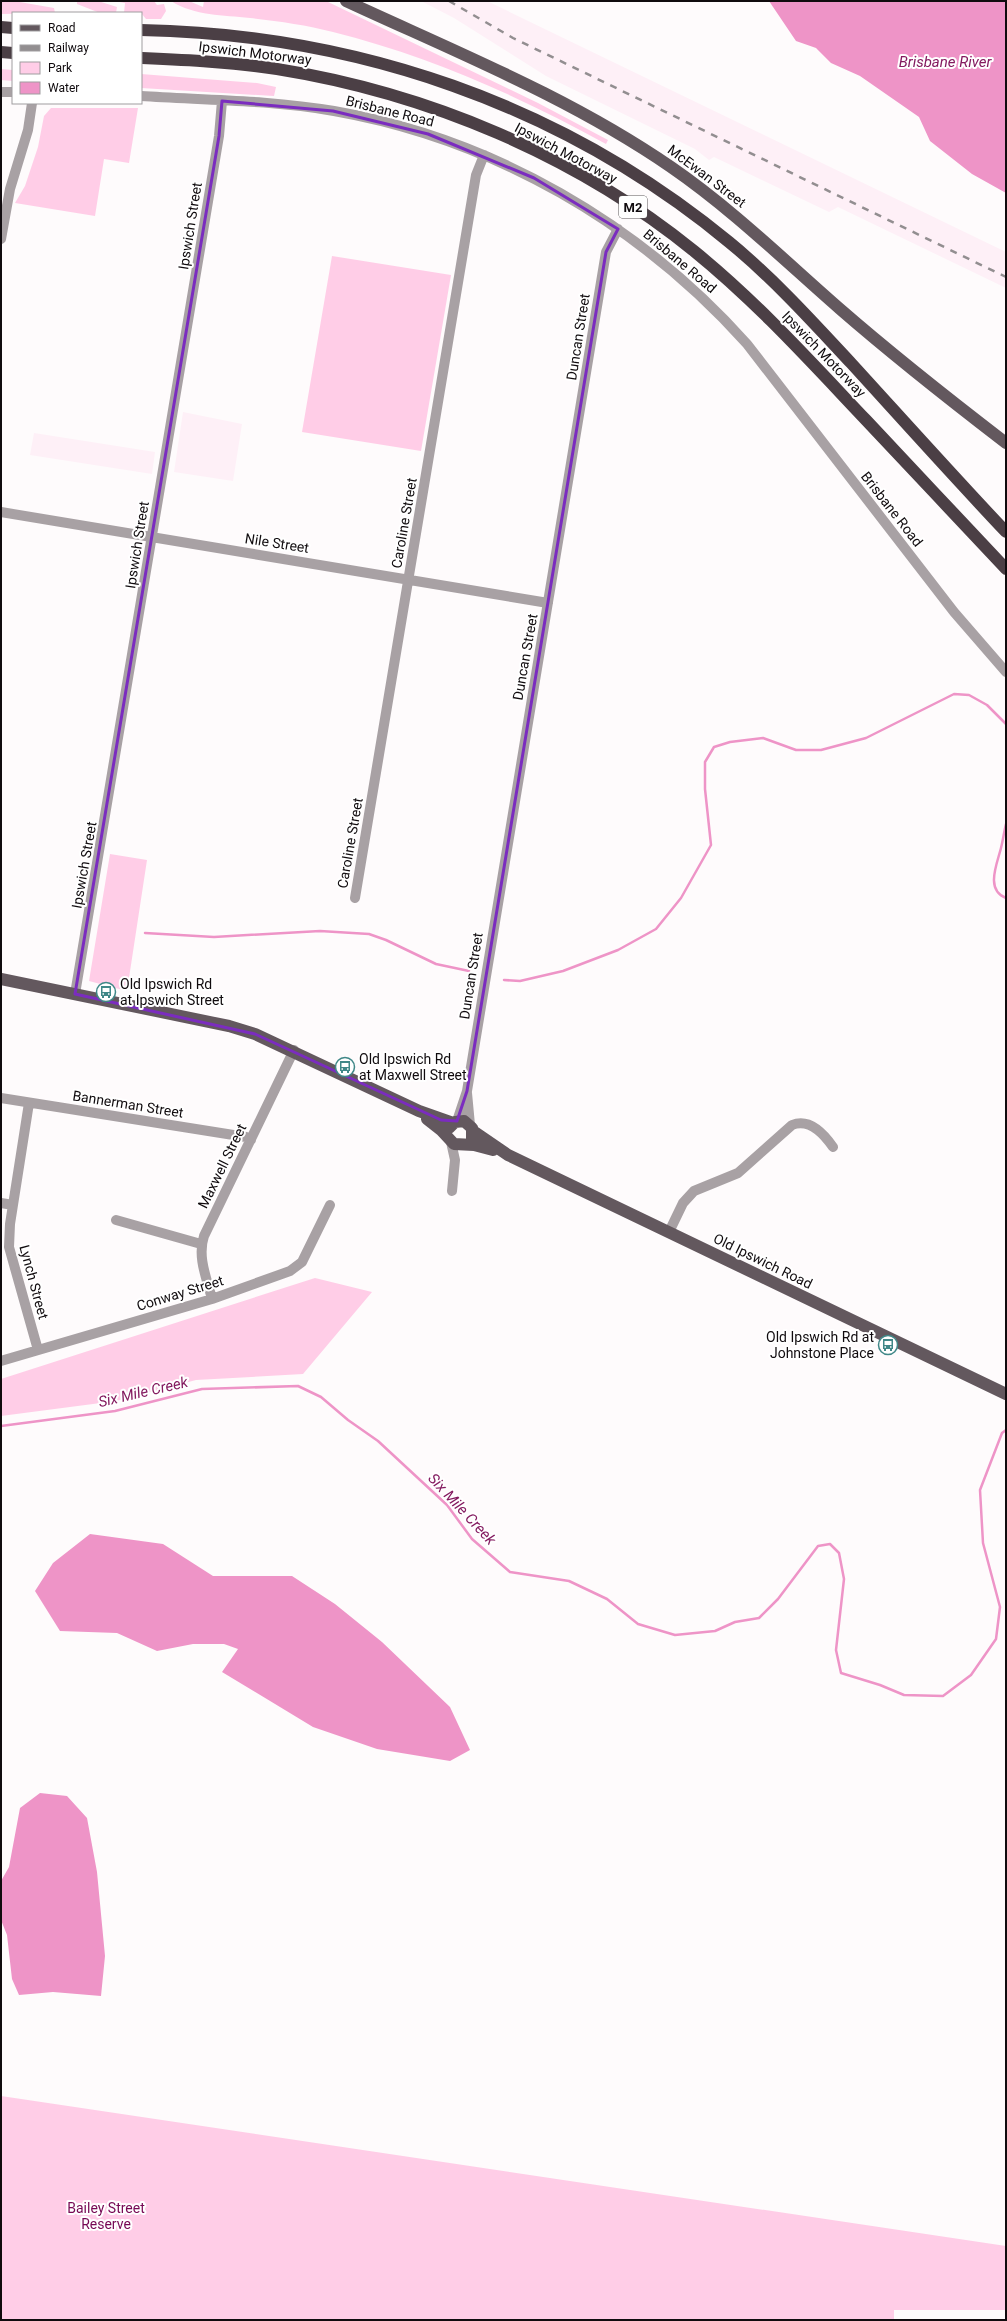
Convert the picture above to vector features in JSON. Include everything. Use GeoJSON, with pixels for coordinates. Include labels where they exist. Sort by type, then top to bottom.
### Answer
{"type":"FeatureCollection","features":[{"type":"Feature","properties":{"kind":"highway"},"geometry":{"type":"LineString","coordinates":[[1,27],[12,28]]}},
{"type":"Feature","properties":{"kind":"highway","name":"Ipswich Motorway"},"geometry":{"type":"LineString","coordinates":[[142,30],[208,33],[262,38],[315,47],[401,68],[496,102],[577,140],[615,162],[693,215],[729,242],[762,272],[838,350],[1006,532]]}},
{"type":"Feature","properties":{"kind":"highway"},"geometry":{"type":"LineString","coordinates":[[1,52],[12,53]]}},
{"type":"Feature","properties":{"kind":"highway","name":"Ipswich Motorway"},"geometry":{"type":"LineString","coordinates":[[142,58],[240,64],[277,69],[388,94],[474,123],[561,164],[637,209],[694,251],[758,308],[1006,569]]}},
{"type":"Feature","properties":{"kind":"main road","name":"McEwan Street"},"geometry":{"type":"LineString","coordinates":[[346,1],[576,110],[667,164],[737,217],[909,368],[1006,443]]}},
{"type":"Feature","properties":{"kind":"main road"},"geometry":{"type":"LineString","coordinates":[[1,979],[236,1028],[272,1040],[419,1111],[455,1122],[464,1121],[471,1128],[472,1138],[456,1143]]}},
{"type":"Feature","properties":{"kind":"main road"},"geometry":{"type":"LineString","coordinates":[[419,1111],[456,1143]]}},
{"type":"Feature","properties":{"kind":"main road"},"geometry":{"type":"LineString","coordinates":[[455,1122],[448,1129],[456,1143]]}},
{"type":"Feature","properties":{"kind":"main road","name":"Old Ipswich Road"},"geometry":{"type":"LineString","coordinates":[[471,1128],[508,1155]]}},
{"type":"Feature","properties":{"kind":"main road","name":"Old Ipswich Road"},"geometry":{"type":"LineString","coordinates":[[456,1143],[478,1146],[508,1155],[1006,1394]]}},
{"type":"Feature","properties":{"kind":"street"},"geometry":{"type":"LineString","coordinates":[[1,92],[12,92]]}},
{"type":"Feature","properties":{"kind":"street","name":"Brisbane Road"},"geometry":{"type":"LineString","coordinates":[[142,96],[289,105],[363,116],[428,134],[484,155],[567,197],[618,229],[685,281],[747,344],[954,612],[1006,672]]}},
{"type":"Feature","properties":{"kind":"street","name":"Ipswich Street"},"geometry":{"type":"LineString","coordinates":[[75,994],[220,136],[222,101]]}},
{"type":"Feature","properties":{"kind":"street"},"geometry":{"type":"LineString","coordinates":[[1,238],[10,189],[28,130],[32,104]]}},
{"type":"Feature","properties":{"kind":"street","name":"Caroline Street"},"geometry":{"type":"LineString","coordinates":[[355,898],[476,175],[484,155]]}},
{"type":"Feature","properties":{"kind":"street","name":"Duncan Street"},"geometry":{"type":"LineString","coordinates":[[455,1122],[467,1091],[606,252],[618,229]]}},
{"type":"Feature","properties":{"kind":"street","name":"Nile Street"},"geometry":{"type":"LineString","coordinates":[[1,512],[548,603]]}},
{"type":"Feature","properties":{"kind":"street","name":"Maxwell Street"},"geometry":{"type":"LineString","coordinates":[[201,1244],[294,1050]]}},
{"type":"Feature","properties":{"kind":"street","name":"Duncan Street"},"geometry":{"type":"LineString","coordinates":[[467,1091],[471,1128]]}},
{"type":"Feature","properties":{"kind":"street","name":"Bannerman Street"},"geometry":{"type":"LineString","coordinates":[[1,1098],[246,1137],[251,1140]]}},
{"type":"Feature","properties":{"kind":"street","name":"Lynch Street"},"geometry":{"type":"LineString","coordinates":[[29,1103],[9,1232],[10,1254],[38,1350]]}},
{"type":"Feature","properties":{"kind":"street"},"geometry":{"type":"LineString","coordinates":[[669,1232],[683,1203],[694,1191],[744,1169],[792,1125],[800,1123],[810,1126],[827,1138],[833,1147]]}},
{"type":"Feature","properties":{"kind":"street"},"geometry":{"type":"LineString","coordinates":[[452,1191],[456,1143]]}},
{"type":"Feature","properties":{"kind":"street"},"geometry":{"type":"LineString","coordinates":[[1,1203],[13,1205]]}},
{"type":"Feature","properties":{"kind":"street","name":"Conway Street"},"geometry":{"type":"LineString","coordinates":[[1,1361],[212,1299],[298,1267],[330,1205]]}},
{"type":"Feature","properties":{"kind":"street"},"geometry":{"type":"LineString","coordinates":[[116,1220],[201,1244],[202,1258],[212,1299]]}},
{"type":"Feature","properties":{"kind":"highlighted area"},"geometry":{"type":"Polygon","coordinates":[[[222,101],[333,111],[428,134],[534,178],[618,229],[606,252],[467,1091],[457,1121],[441,1120],[255,1034],[75,994],[219,136],[222,101]]]}},
{"type":"Feature","properties":{"kind":"shaded area"},"geometry":{"type":"Polygon","coordinates":[[[421,1],[487,1],[1006,252],[1006,288],[838,207],[829,212],[714,157],[709,160],[695,149],[546,76],[454,18],[421,1]]]}},
{"type":"Feature","properties":{"kind":"shaded area"},"geometry":{"type":"Polygon","coordinates":[[[183,412],[242,424],[233,481],[174,472],[183,412]]]}},
{"type":"Feature","properties":{"kind":"shaded area"},"geometry":{"type":"Polygon","coordinates":[[[34,433],[155,452],[152,474],[30,455],[34,433]]]}},
{"type":"Feature","properties":{"kind":"green space"},"geometry":{"type":"Polygon","coordinates":[[[1,1],[14,1],[54,8],[55,12],[12,12],[12,14],[1,14],[1,1]]]}},
{"type":"Feature","properties":{"kind":"green space"},"geometry":{"type":"Polygon","coordinates":[[[77,1],[98,1],[117,7],[116,12],[97,12],[77,4],[77,1]]]}},
{"type":"Feature","properties":{"kind":"green space"},"geometry":{"type":"Polygon","coordinates":[[[114,1],[154,1],[157,5],[164,4],[166,11],[161,19],[146,19],[142,12],[124,12],[125,3],[114,1]]]}},
{"type":"Feature","properties":{"kind":"green space"},"geometry":{"type":"Polygon","coordinates":[[[171,1],[189,1],[203,7],[204,1],[326,1],[538,103],[608,140],[606,144],[507,94],[439,65],[404,53],[369,42],[302,25],[199,12],[190,10],[171,1]]]}},
{"type":"Feature","properties":{"kind":"green space"},"geometry":{"type":"Polygon","coordinates":[[[1,69],[12,70],[12,81],[1,80],[1,69]]]}},
{"type":"Feature","properties":{"kind":"green space"},"geometry":{"type":"Polygon","coordinates":[[[142,74],[257,83],[276,87],[274,96],[142,88],[142,74]]]}},
{"type":"Feature","properties":{"kind":"green space"},"geometry":{"type":"Polygon","coordinates":[[[51,108],[138,108],[129,163],[104,159],[95,216],[15,203],[25,186],[38,147],[44,116],[51,108]]]}},
{"type":"Feature","properties":{"kind":"green space"},"geometry":{"type":"Polygon","coordinates":[[[332,256],[451,275],[421,451],[302,432],[332,256]]]}},
{"type":"Feature","properties":{"kind":"green space"},"geometry":{"type":"Polygon","coordinates":[[[110,854],[147,860],[127,991],[89,981],[110,854]]]}},
{"type":"Feature","properties":{"kind":"green space"},"geometry":{"type":"Polygon","coordinates":[[[315,1278],[372,1292],[303,1374],[196,1380],[116,1401],[1,1416],[1,1379],[315,1278]]]}},
{"type":"Feature","properties":{"kind":"green space","name":"Bailey Street Reserve"},"geometry":{"type":"Polygon","coordinates":[[[1,2096],[1006,2246],[1006,2310],[894,2310],[894,2320],[1,2320],[1,2096]]]}},
{"type":"Feature","properties":{"kind":"water","name":"Brisbane River"},"geometry":{"type":"Polygon","coordinates":[[[769,1],[1006,1],[1006,193],[972,174],[930,141],[919,117],[860,76],[831,63],[816,48],[796,41],[769,1]]]}},
{"type":"Feature","properties":{"kind":"water"},"geometry":{"type":"Polygon","coordinates":[[[90,1534],[163,1544],[213,1576],[292,1576],[335,1604],[382,1642],[450,1707],[470,1750],[450,1761],[377,1749],[313,1727],[222,1672],[238,1649],[224,1644],[193,1644],[157,1651],[117,1633],[60,1631],[35,1591],[53,1563],[90,1534]]]}},
{"type":"Feature","properties":{"kind":"water"},"geometry":{"type":"Polygon","coordinates":[[[40,1793],[67,1796],[87,1818],[97,1872],[105,1956],[101,1996],[53,1992],[19,1995],[12,1979],[7,1935],[1,1920],[1,1881],[9,1867],[20,1808],[40,1793]]]}},
{"type":"Feature","properties":{"kind":"waterway"},"geometry":{"type":"LineString","coordinates":[[504,980],[520,981],[563,971],[618,950],[656,929],[681,898],[711,845],[705,789],[705,762],[714,747],[730,742],[763,738],[796,750],[821,750],[866,738],[954,694],[969,695],[987,705],[1006,724]]}},
{"type":"Feature","properties":{"kind":"waterway","name":"Six Mile Creek"},"geometry":{"type":"LineString","coordinates":[[1006,824],[994,876],[996,889],[1006,898]]}},
{"type":"Feature","properties":{"kind":"waterway"},"geometry":{"type":"LineString","coordinates":[[145,933],[214,937],[320,931],[369,934],[386,940],[436,964],[469,971]]}},
{"type":"Feature","properties":{"kind":"waterway","name":"Six Mile Creek"},"geometry":{"type":"LineString","coordinates":[[1,1426],[115,1411],[202,1389],[298,1386],[321,1397],[348,1420],[378,1441],[447,1505],[472,1539],[510,1572],[569,1581],[607,1599],[638,1624],[675,1635],[715,1631],[735,1622],[759,1618],[778,1599],[818,1546],[830,1544],[839,1553],[844,1579],[836,1650],[841,1673],[880,1685],[904,1695],[943,1696],[971,1675],[996,1639],[1000,1607],[983,1543],[980,1490],[1002,1433],[1006,1430]]}},
{"type":"Feature","properties":{"kind":"railway"},"geometry":{"type":"LineString","coordinates":[[449,1],[513,38],[1006,277]]}},
{"type":"Feature","properties":{"kind":"place","name":"Old Ipswich Rd at Ipswich Street"},"geometry":{"type":"Point","coordinates":[106,992]}},
{"type":"Feature","properties":{"kind":"place","name":"Old Ipswich Rd at Maxwell Street"},"geometry":{"type":"Point","coordinates":[345,1067]}},
{"type":"Feature","properties":{"kind":"place","name":"Old Ipswich Rd at Johnstone Place"},"geometry":{"type":"Point","coordinates":[888,1345]}}]}
